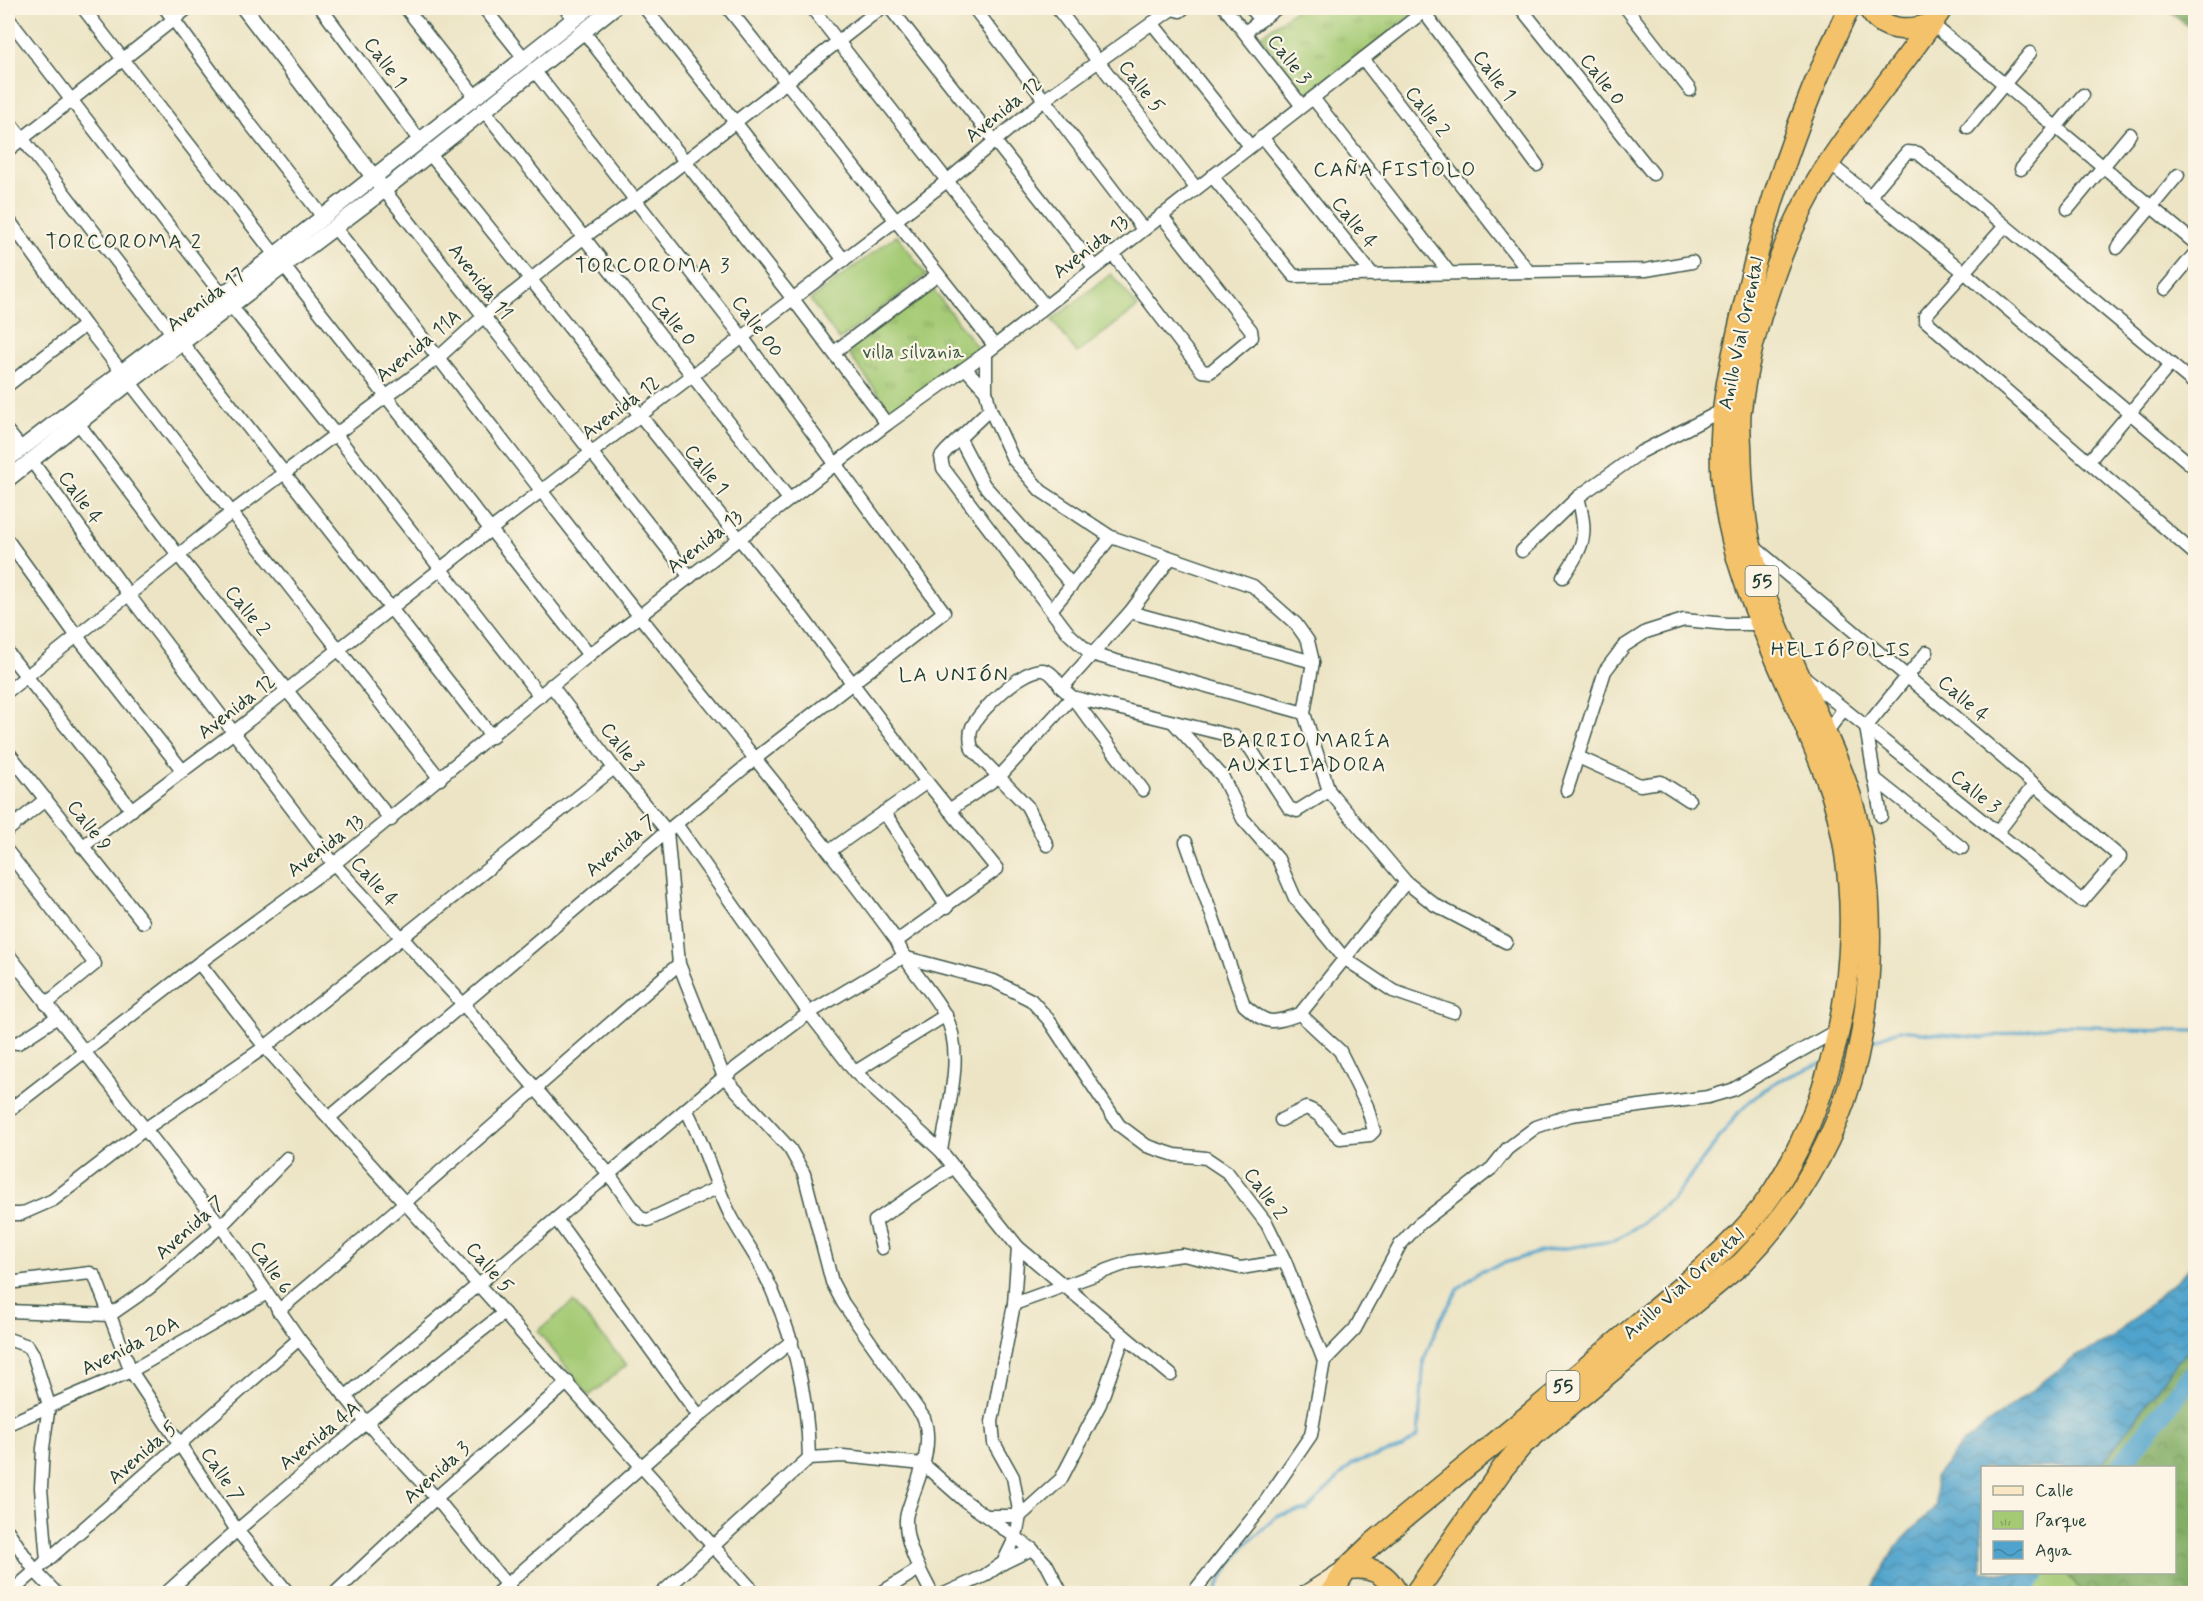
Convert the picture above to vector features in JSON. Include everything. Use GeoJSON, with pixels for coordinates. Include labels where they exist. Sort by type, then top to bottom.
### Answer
{"type":"FeatureCollection","features":[{"type":"Feature","properties":{"kind":"highway","name":"Anillo Vial Oriental"},"geometry":{"type":"LineString","coordinates":[[1331,1593],[1346,1569],[1384,1534],[1626,1335],[1731,1244],[1771,1194],[1787,1169],[1821,1093],[1839,1028],[1851,918],[1840,831],[1828,782],[1741,577],[1728,519],[1722,478],[1721,411],[1749,283],[1769,214],[1820,67],[1849,8]]}},
{"type":"Feature","properties":{"kind":"highway"},"geometry":{"type":"LineString","coordinates":[[1869,8],[1883,23],[1899,29],[1916,30],[1937,16]]}},
{"type":"Feature","properties":{"kind":"highway","name":"Anillo Vial Oriental"},"geometry":{"type":"LineString","coordinates":[[1415,1593],[1498,1473],[1523,1444],[1743,1263],[1790,1208],[1807,1180],[1834,1125],[1853,1074],[1868,965],[1867,886],[1859,832],[1846,782],[1779,630],[1750,543],[1742,482],[1740,416],[1747,374],[1770,286],[1787,242],[1829,163],[1937,16]]}},
{"type":"Feature","properties":{"kind":"highway"},"geometry":{"type":"LineString","coordinates":[[1346,1569],[1357,1567],[1378,1572],[1386,1578],[1397,1593]]}},
{"type":"Feature","properties":{"kind":"main road"},"geometry":{"type":"LineString","coordinates":[[1307,1593],[1346,1569]]}},
{"type":"Feature","properties":{"kind":"street"},"geometry":{"type":"LineString","coordinates":[[83,8],[589,655]]}},
{"type":"Feature","properties":{"kind":"street"},"geometry":{"type":"LineString","coordinates":[[165,8],[251,125],[440,356],[541,491],[831,850],[897,941],[903,957],[946,1015],[957,1048],[941,1150]]}},
{"type":"Feature","properties":{"kind":"street"},"geometry":{"type":"LineString","coordinates":[[8,150],[188,8]]}},
{"type":"Feature","properties":{"kind":"street","name":"Avenida 11"},"geometry":{"type":"LineString","coordinates":[[244,8],[483,317],[690,577]]}},
{"type":"Feature","properties":{"kind":"street","name":"Calle 1"},"geometry":{"type":"LineString","coordinates":[[321,8],[420,141]]}},
{"type":"Feature","properties":{"kind":"street"},"geometry":{"type":"LineString","coordinates":[[406,8],[475,96]]}},
{"type":"Feature","properties":{"kind":"street","name":"Calle 00"},"geometry":{"type":"LineString","coordinates":[[484,8],[638,199],[944,612]]}},
{"type":"Feature","properties":{"kind":"street"},"geometry":{"type":"LineString","coordinates":[[429,153],[483,109],[588,8]]}},
{"type":"Feature","properties":{"kind":"street"},"geometry":{"type":"LineString","coordinates":[[574,19],[613,8]]}},
{"type":"Feature","properties":{"kind":"street"},"geometry":{"type":"LineString","coordinates":[[645,8],[844,260]]}},
{"type":"Feature","properties":{"kind":"street"},"geometry":{"type":"LineString","coordinates":[[728,8],[938,274],[990,349],[986,391],[990,409],[1013,459],[1041,491],[1111,537],[1253,586],[1296,624],[1308,641],[1313,662],[1304,713],[1329,791],[1406,882],[1435,905],[1506,942]]}},
{"type":"Feature","properties":{"kind":"street"},"geometry":{"type":"LineString","coordinates":[[812,8],[1044,306]]}},
{"type":"Feature","properties":{"kind":"street","name":"Avenida 11A"},"geometry":{"type":"LineString","coordinates":[[8,691],[231,513],[440,356],[483,317],[531,279],[638,199],[881,8]]}},
{"type":"Feature","properties":{"kind":"street"},"geometry":{"type":"LineString","coordinates":[[891,8],[1094,267]]}},
{"type":"Feature","properties":{"kind":"street"},"geometry":{"type":"LineString","coordinates":[[974,8],[1143,229]]}},
{"type":"Feature","properties":{"kind":"street","name":"Avenida 12"},"geometry":{"type":"LineString","coordinates":[[82,847],[234,732],[490,530],[947,181],[1044,100],[1097,60],[1176,8]]}},
{"type":"Feature","properties":{"kind":"street","name":"Calle 3"},"geometry":{"type":"LineString","coordinates":[[1225,8],[1448,271]]}},
{"type":"Feature","properties":{"kind":"street","name":"Calle 3"},"geometry":{"type":"LineString","coordinates":[[1251,8],[1261,20]]}},
{"type":"Feature","properties":{"kind":"street"},"geometry":{"type":"LineString","coordinates":[[1245,32],[1277,8]]}},
{"type":"Feature","properties":{"kind":"street","name":"Calle 0"},"geometry":{"type":"LineString","coordinates":[[1521,8],[1653,174]]}},
{"type":"Feature","properties":{"kind":"street"},"geometry":{"type":"LineString","coordinates":[[1626,8],[1690,90]]}},
{"type":"Feature","properties":{"kind":"street","name":"Calle 5"},"geometry":{"type":"LineString","coordinates":[[1061,9],[1097,60],[1196,188]]}},
{"type":"Feature","properties":{"kind":"street","name":"Calle 1"},"geometry":{"type":"LineString","coordinates":[[1424,9],[1537,165]]}},
{"type":"Feature","properties":{"kind":"street","name":"Avenida 13"},"geometry":{"type":"LineString","coordinates":[[8,1111],[199,963],[391,820],[589,655],[789,499],[836,466],[887,424],[966,369],[1424,9]]}},
{"type":"Feature","properties":{"kind":"street"},"geometry":{"type":"LineString","coordinates":[[1937,16],[2005,84],[2196,244]]}},
{"type":"Feature","properties":{"kind":"street"},"geometry":{"type":"LineString","coordinates":[[8,18],[227,301],[336,435],[540,696]]}},
{"type":"Feature","properties":{"kind":"street"},"geometry":{"type":"LineString","coordinates":[[574,19],[834,352],[887,424]]}},
{"type":"Feature","properties":{"kind":"street"},"geometry":{"type":"LineString","coordinates":[[1152,23],[1250,146]]}},
{"type":"Feature","properties":{"kind":"street"},"geometry":{"type":"LineString","coordinates":[[1968,128],[2030,53]]}},
{"type":"Feature","properties":{"kind":"street","name":"Calle 2"},"geometry":{"type":"LineString","coordinates":[[1363,59],[1529,272]]}},
{"type":"Feature","properties":{"kind":"street"},"geometry":{"type":"LineString","coordinates":[[420,141],[475,96],[529,63]]}},
{"type":"Feature","properties":{"kind":"street"},"geometry":{"type":"LineString","coordinates":[[2021,169],[2083,95]]}},
{"type":"Feature","properties":{"kind":"street","name":"Calle 0"},"geometry":{"type":"LineString","coordinates":[[483,109],[789,499]]}},
{"type":"Feature","properties":{"kind":"street"},"geometry":{"type":"LineString","coordinates":[[8,120],[177,338],[285,472],[389,609],[492,737]]}},
{"type":"Feature","properties":{"kind":"street"},"geometry":{"type":"LineString","coordinates":[[2068,209],[2130,134]]}},
{"type":"Feature","properties":{"kind":"street","name":"Calle 4"},"geometry":{"type":"LineString","coordinates":[[1262,137],[1373,275]]}},
{"type":"Feature","properties":{"kind":"street","name":"Avenida 17"},"geometry":{"type":"LineString","coordinates":[[329,222],[374,177],[420,141]]}},
{"type":"Feature","properties":{"kind":"street"},"geometry":{"type":"LineString","coordinates":[[1869,197],[1907,152],[1912,150],[2196,385]]}},
{"type":"Feature","properties":{"kind":"street","name":"Avenida 17"},"geometry":{"type":"LineString","coordinates":[[8,459],[177,338],[329,222],[384,190],[429,153]]}},
{"type":"Feature","properties":{"kind":"street","name":"Calle 1"},"geometry":{"type":"LineString","coordinates":[[429,153],[804,619],[927,782],[997,869],[947,907]]}},
{"type":"Feature","properties":{"kind":"street"},"geometry":{"type":"LineString","coordinates":[[1829,163],[1964,272],[2196,468]]}},
{"type":"Feature","properties":{"kind":"street"},"geometry":{"type":"LineString","coordinates":[[2117,248],[2178,175]]}},
{"type":"Feature","properties":{"kind":"street"},"geometry":{"type":"LineString","coordinates":[[1212,176],[1294,276],[1448,271],[1646,270],[1692,262]]}},
{"type":"Feature","properties":{"kind":"street"},"geometry":{"type":"LineString","coordinates":[[1112,253],[1202,371],[1210,372],[1252,337],[1251,330],[1161,215]]}},
{"type":"Feature","properties":{"kind":"street"},"geometry":{"type":"LineString","coordinates":[[10,226],[440,779]]}},
{"type":"Feature","properties":{"kind":"street"},"geometry":{"type":"LineString","coordinates":[[2005,226],[1925,316],[1925,320],[2196,555]]}},
{"type":"Feature","properties":{"kind":"street"},"geometry":{"type":"LineString","coordinates":[[2165,289],[2196,252]]}},
{"type":"Feature","properties":{"kind":"street"},"geometry":{"type":"LineString","coordinates":[[834,352],[938,274]]}},
{"type":"Feature","properties":{"kind":"street"},"geometry":{"type":"LineString","coordinates":[[8,385],[85,325]]}},
{"type":"Feature","properties":{"kind":"street"},"geometry":{"type":"LineString","coordinates":[[2089,461],[2171,364]]}},
{"type":"Feature","properties":{"kind":"street"},"geometry":{"type":"LineString","coordinates":[[966,369],[986,391]]}},
{"type":"Feature","properties":{"kind":"street","name":"Avenida 17"},"geometry":{"type":"LineString","coordinates":[[8,479],[78,423],[125,376]]}},
{"type":"Feature","properties":{"kind":"street"},"geometry":{"type":"LineString","coordinates":[[990,409],[941,457],[943,468],[1069,634],[1091,654],[1304,713]]}},
{"type":"Feature","properties":{"kind":"street"},"geometry":{"type":"LineString","coordinates":[[1522,551],[1578,496],[1641,452],[1721,411]]}},
{"type":"Feature","properties":{"kind":"street","name":"Calle 2"},"geometry":{"type":"LineString","coordinates":[[78,423],[178,555],[391,820]]}},
{"type":"Feature","properties":{"kind":"street"},"geometry":{"type":"LineString","coordinates":[[8,432],[21,448]]}},
{"type":"Feature","properties":{"kind":"street"},"geometry":{"type":"LineString","coordinates":[[960,439],[984,485],[1072,585]]}},
{"type":"Feature","properties":{"kind":"street","name":"Calle 4"},"geometry":{"type":"LineString","coordinates":[[31,460],[128,594],[334,864],[462,1003],[533,1089],[609,1174],[640,1218],[648,1220],[719,1187]]}},
{"type":"Feature","properties":{"kind":"street"},"geometry":{"type":"LineString","coordinates":[[1563,577],[1582,547],[1584,522],[1578,496]]}},
{"type":"Feature","properties":{"kind":"street"},"geometry":{"type":"LineString","coordinates":[[1051,610],[1111,537]]}},
{"type":"Feature","properties":{"kind":"street"},"geometry":{"type":"LineString","coordinates":[[8,541],[76,635],[183,771]]}},
{"type":"Feature","properties":{"kind":"street","name":"Calle 4"},"geometry":{"type":"LineString","coordinates":[[1750,543],[2120,857],[2082,901]]}},
{"type":"Feature","properties":{"kind":"street"},"geometry":{"type":"LineString","coordinates":[[1062,688],[1130,612],[1170,559]]}},
{"type":"Feature","properties":{"kind":"street"},"geometry":{"type":"LineString","coordinates":[[1764,586],[1782,570]]}},
{"type":"Feature","properties":{"kind":"street","name":"Avenida 7"},"geometry":{"type":"LineString","coordinates":[[330,1117],[671,827],[944,612]]}},
{"type":"Feature","properties":{"kind":"street"},"geometry":{"type":"LineString","coordinates":[[1130,612],[1313,662]]}},
{"type":"Feature","properties":{"kind":"street"},"geometry":{"type":"LineString","coordinates":[[1567,790],[1605,671],[1624,646],[1646,632],[1684,620],[1760,624]]}},
{"type":"Feature","properties":{"kind":"street"},"geometry":{"type":"LineString","coordinates":[[1881,816],[1866,727],[1927,652]]}},
{"type":"Feature","properties":{"kind":"street"},"geometry":{"type":"LineString","coordinates":[[8,653],[132,810]]}},
{"type":"Feature","properties":{"kind":"street"},"geometry":{"type":"LineString","coordinates":[[1047,845],[1027,806],[972,749],[969,739],[972,726],[992,702],[1020,678],[1040,669],[1050,672],[1072,697],[1143,790]]}},
{"type":"Feature","properties":{"kind":"street","name":"Calle 3"},"geometry":{"type":"LineString","coordinates":[[1799,673],[2082,901]]}},
{"type":"Feature","properties":{"kind":"street","name":"Calle 3"},"geometry":{"type":"LineString","coordinates":[[551,685],[614,768],[671,827],[855,1072],[941,1150],[1018,1247],[1061,1286],[1171,1375]]}},
{"type":"Feature","properties":{"kind":"street"},"geometry":{"type":"LineString","coordinates":[[1072,697],[1236,737],[1250,748],[1289,808],[1297,810],[1329,791]]}},
{"type":"Feature","properties":{"kind":"street"},"geometry":{"type":"LineString","coordinates":[[950,810],[1000,776],[1072,697]]}},
{"type":"Feature","properties":{"kind":"street"},"geometry":{"type":"LineString","coordinates":[[1826,733],[1840,714],[1846,711]]}},
{"type":"Feature","properties":{"kind":"street"},"geometry":{"type":"LineString","coordinates":[[1173,722],[1222,776],[1243,819],[1278,859],[1296,898],[1344,958],[1393,991],[1454,1011]]}},
{"type":"Feature","properties":{"kind":"street","name":"Calle 9"},"geometry":{"type":"LineString","coordinates":[[8,752],[142,922]]}},
{"type":"Feature","properties":{"kind":"street"},"geometry":{"type":"LineString","coordinates":[[1578,757],[1640,785],[1661,782],[1689,800]]}},
{"type":"Feature","properties":{"kind":"street"},"geometry":{"type":"LineString","coordinates":[[8,1214],[21,1214],[53,1200],[145,1129],[265,1047],[614,768]]}},
{"type":"Feature","properties":{"kind":"street"},"geometry":{"type":"LineString","coordinates":[[1874,778],[1962,848]]}},
{"type":"Feature","properties":{"kind":"street"},"geometry":{"type":"LineString","coordinates":[[831,850],[927,782]]}},
{"type":"Feature","properties":{"kind":"street"},"geometry":{"type":"LineString","coordinates":[[1997,832],[2034,785]]}},
{"type":"Feature","properties":{"kind":"street"},"geometry":{"type":"LineString","coordinates":[[8,830],[46,799]]}},
{"type":"Feature","properties":{"kind":"street"},"geometry":{"type":"LineString","coordinates":[[884,812],[947,907],[897,941]]}},
{"type":"Feature","properties":{"kind":"street"},"geometry":{"type":"LineString","coordinates":[[671,827],[680,964],[724,1077],[771,1125],[790,1149],[804,1174],[832,1282],[843,1303],[924,1418],[929,1434],[923,1464],[905,1517],[906,1530],[919,1569],[932,1593]]}},
{"type":"Feature","properties":{"kind":"street"},"geometry":{"type":"LineString","coordinates":[[1186,842],[1244,1005],[1262,1021],[1280,1021],[1300,1014],[1406,882]]}},
{"type":"Feature","properties":{"kind":"street"},"geometry":{"type":"LineString","coordinates":[[8,852],[96,964],[46,1004]]}},
{"type":"Feature","properties":{"kind":"street","name":"Calle 6"},"geometry":{"type":"LineString","coordinates":[[8,954],[83,1053],[222,1226],[299,1339],[366,1422],[436,1498],[510,1589]]}},
{"type":"Feature","properties":{"kind":"street"},"geometry":{"type":"LineString","coordinates":[[345,1397],[724,1077],[809,1013],[903,957]]}},
{"type":"Feature","properties":{"kind":"street","name":"Calle 2"},"geometry":{"type":"LineString","coordinates":[[903,957],[994,981],[1031,1000],[1048,1019],[1119,1125],[1148,1146],[1175,1155],[1206,1158],[1227,1172],[1267,1224],[1285,1261],[1324,1361]]}},
{"type":"Feature","properties":{"kind":"street","name":"Calle 5"},"geometry":{"type":"LineString","coordinates":[[199,963],[265,1047],[407,1202],[478,1285],[568,1382],[756,1593]]}},
{"type":"Feature","properties":{"kind":"street"},"geometry":{"type":"LineString","coordinates":[[278,1311],[680,964]]}},
{"type":"Feature","properties":{"kind":"street"},"geometry":{"type":"LineString","coordinates":[[1281,1120],[1306,1108],[1321,1114],[1327,1127],[1340,1138],[1370,1135],[1374,1131],[1367,1106],[1340,1051],[1300,1014]]}},
{"type":"Feature","properties":{"kind":"street"},"geometry":{"type":"LineString","coordinates":[[855,1072],[946,1015]]}},
{"type":"Feature","properties":{"kind":"street"},"geometry":{"type":"LineString","coordinates":[[8,1042],[18,1042],[56,1018]]}},
{"type":"Feature","properties":{"kind":"street"},"geometry":{"type":"LineString","coordinates":[[1192,1593],[1263,1505],[1311,1435],[1324,1361],[1355,1329],[1400,1245],[1418,1225],[1492,1168],[1508,1149],[1536,1128],[1571,1115],[1708,1097],[1732,1090],[1839,1028]]}},
{"type":"Feature","properties":{"kind":"street"},"geometry":{"type":"LineString","coordinates":[[686,1109],[698,1132],[730,1214],[761,1266],[792,1341],[809,1416],[809,1458]]}},
{"type":"Feature","properties":{"kind":"street","name":"Avenida 7"},"geometry":{"type":"LineString","coordinates":[[110,1315],[149,1288],[222,1226],[287,1158]]}},
{"type":"Feature","properties":{"kind":"street"},"geometry":{"type":"LineString","coordinates":[[882,1248],[875,1221],[954,1167]]}},
{"type":"Feature","properties":{"kind":"street"},"geometry":{"type":"LineString","coordinates":[[556,1219],[699,1416]]}},
{"type":"Feature","properties":{"kind":"street"},"geometry":{"type":"LineString","coordinates":[[1003,1563],[1016,1536],[1020,1516],[1012,1477],[994,1443],[992,1422],[1014,1304],[1018,1247]]}},
{"type":"Feature","properties":{"kind":"street"},"geometry":{"type":"LineString","coordinates":[[1014,1304],[1130,1262],[1183,1255],[1241,1268],[1285,1261]]}},
{"type":"Feature","properties":{"kind":"street","name":"Calle 7"},"geometry":{"type":"LineString","coordinates":[[8,1283],[90,1273],[94,1276],[131,1371],[236,1529],[290,1593]]}},
{"type":"Feature","properties":{"kind":"street","name":"Avenida 20A"},"geometry":{"type":"LineString","coordinates":[[8,1424],[131,1371],[267,1293]]}},
{"type":"Feature","properties":{"kind":"street"},"geometry":{"type":"LineString","coordinates":[[8,1311],[110,1315]]}},
{"type":"Feature","properties":{"kind":"street","name":"Avenida 4A"},"geometry":{"type":"LineString","coordinates":[[165,1593],[236,1529],[504,1313]]}},
{"type":"Feature","properties":{"kind":"street"},"geometry":{"type":"LineString","coordinates":[[987,1516],[1020,1516],[1061,1479],[1100,1404],[1124,1336]]}},
{"type":"Feature","properties":{"kind":"street"},"geometry":{"type":"LineString","coordinates":[[8,1339],[28,1346],[33,1354],[49,1405],[43,1448],[41,1488],[47,1561]]}},
{"type":"Feature","properties":{"kind":"street","name":"Avenida 5"},"geometry":{"type":"LineString","coordinates":[[9,1593],[299,1339]]}},
{"type":"Feature","properties":{"kind":"street"},"geometry":{"type":"LineString","coordinates":[[496,1593],[510,1589],[699,1416],[792,1341]]}},
{"type":"Feature","properties":{"kind":"street","name":"Avenida 3"},"geometry":{"type":"LineString","coordinates":[[334,1593],[436,1498],[568,1382]]}},
{"type":"Feature","properties":{"kind":"street"},"geometry":{"type":"LineString","coordinates":[[661,1593],[809,1458],[867,1456],[923,1464],[1032,1549],[1047,1565],[1062,1593]]}},
{"type":"Feature","properties":{"kind":"street"},"geometry":{"type":"LineString","coordinates":[[8,1532],[36,1571],[57,1593]]}},
{"type":"Feature","properties":{"kind":"street"},"geometry":{"type":"LineString","coordinates":[[944,1593],[984,1576],[1003,1563],[1032,1549]]}},
{"type":"Feature","properties":{"kind":"street"},"geometry":{"type":"LineString","coordinates":[[879,1593],[919,1569]]}},
{"type":"Feature","properties":{"kind":"green space"},"geometry":{"type":"Polygon","coordinates":[[[1298,8],[1412,8],[1415,12],[1307,101],[1260,36],[1298,8]]]}},
{"type":"Feature","properties":{"kind":"green space"},"geometry":{"type":"Polygon","coordinates":[[[2166,8],[2195,8],[2195,32],[2166,8]]]}},
{"type":"Feature","properties":{"kind":"green space"},"geometry":{"type":"Polygon","coordinates":[[[897,235],[926,275],[839,340],[810,300],[897,235]]]}},
{"type":"Feature","properties":{"kind":"green space"},"geometry":{"type":"Polygon","coordinates":[[[1111,274],[1138,307],[1077,353],[1052,320],[1111,274]]]}},
{"type":"Feature","properties":{"kind":"green space","name":"villa silvania"},"geometry":{"type":"Polygon","coordinates":[[[932,288],[979,350],[894,414],[847,352],[932,288]]]}},
{"type":"Feature","properties":{"kind":"green space"},"geometry":{"type":"Polygon","coordinates":[[[573,1302],[627,1365],[589,1396],[538,1331],[573,1302]]]}},
{"type":"Feature","properties":{"kind":"green space"},"geometry":{"type":"Polygon","coordinates":[[[2195,1344],[2195,1593],[2084,1593],[2066,1574],[2176,1574],[2176,1466],[2101,1466],[2176,1363],[2195,1344]]]}},
{"type":"Feature","properties":{"kind":"green space"},"geometry":{"type":"Polygon","coordinates":[[[2024,1574],[2066,1574],[2084,1593],[2008,1594],[2024,1574]]]}},
{"type":"Feature","properties":{"kind":"water"},"geometry":{"type":"Polygon","coordinates":[[[2195,1263],[2195,1344],[2176,1363],[2101,1466],[1981,1466],[1981,1574],[2025,1574],[2008,1593],[1869,1593],[1895,1548],[1936,1506],[1935,1478],[1963,1443],[2074,1358],[2111,1339],[2195,1263]]]}},
{"type":"Feature","properties":{"kind":"waterway"},"geometry":{"type":"LineString","coordinates":[[1868,1042],[1899,1030],[1983,1038],[2057,1025],[2098,1026],[2118,1030],[2196,1031]]}},
{"type":"Feature","properties":{"kind":"waterway"},"geometry":{"type":"LineString","coordinates":[[1215,1594],[1222,1578],[1245,1545],[1277,1516],[1307,1510],[1352,1464],[1402,1448],[1418,1436],[1424,1359],[1440,1320],[1459,1288],[1480,1271],[1540,1252],[1613,1241],[1641,1224],[1673,1199],[1739,1112],[1763,1090],[1780,1080],[1821,1063]]}},
{"type":"Feature","properties":{"kind":"waterway"},"geometry":{"type":"LineString","coordinates":[[2120,1466],[2196,1370]]}},
{"type":"Feature","properties":{"kind":"waterway"},"geometry":{"type":"LineString","coordinates":[[2022,1594],[2035,1574]]}},
{"type":"Feature","properties":{"kind":"district","name":"CAÑA FISTOLO"},"geometry":{"type":"Point","coordinates":[1395,169]}},
{"type":"Feature","properties":{"kind":"district","name":"TORCOROMA 2"},"geometry":{"type":"Point","coordinates":[124,241]}},
{"type":"Feature","properties":{"kind":"district","name":"TORCOROMA 3"},"geometry":{"type":"Point","coordinates":[653,265]}},
{"type":"Feature","properties":{"kind":"district","name":"HELIÓPOLIS"},"geometry":{"type":"Point","coordinates":[1841,649]}},
{"type":"Feature","properties":{"kind":"district","name":"LA UNIÓN"},"geometry":{"type":"Point","coordinates":[954,674]}},
{"type":"Feature","properties":{"kind":"district","name":"BARRIO MARÍA AUXILIADORA"},"geometry":{"type":"Point","coordinates":[1307,752]}}]}
